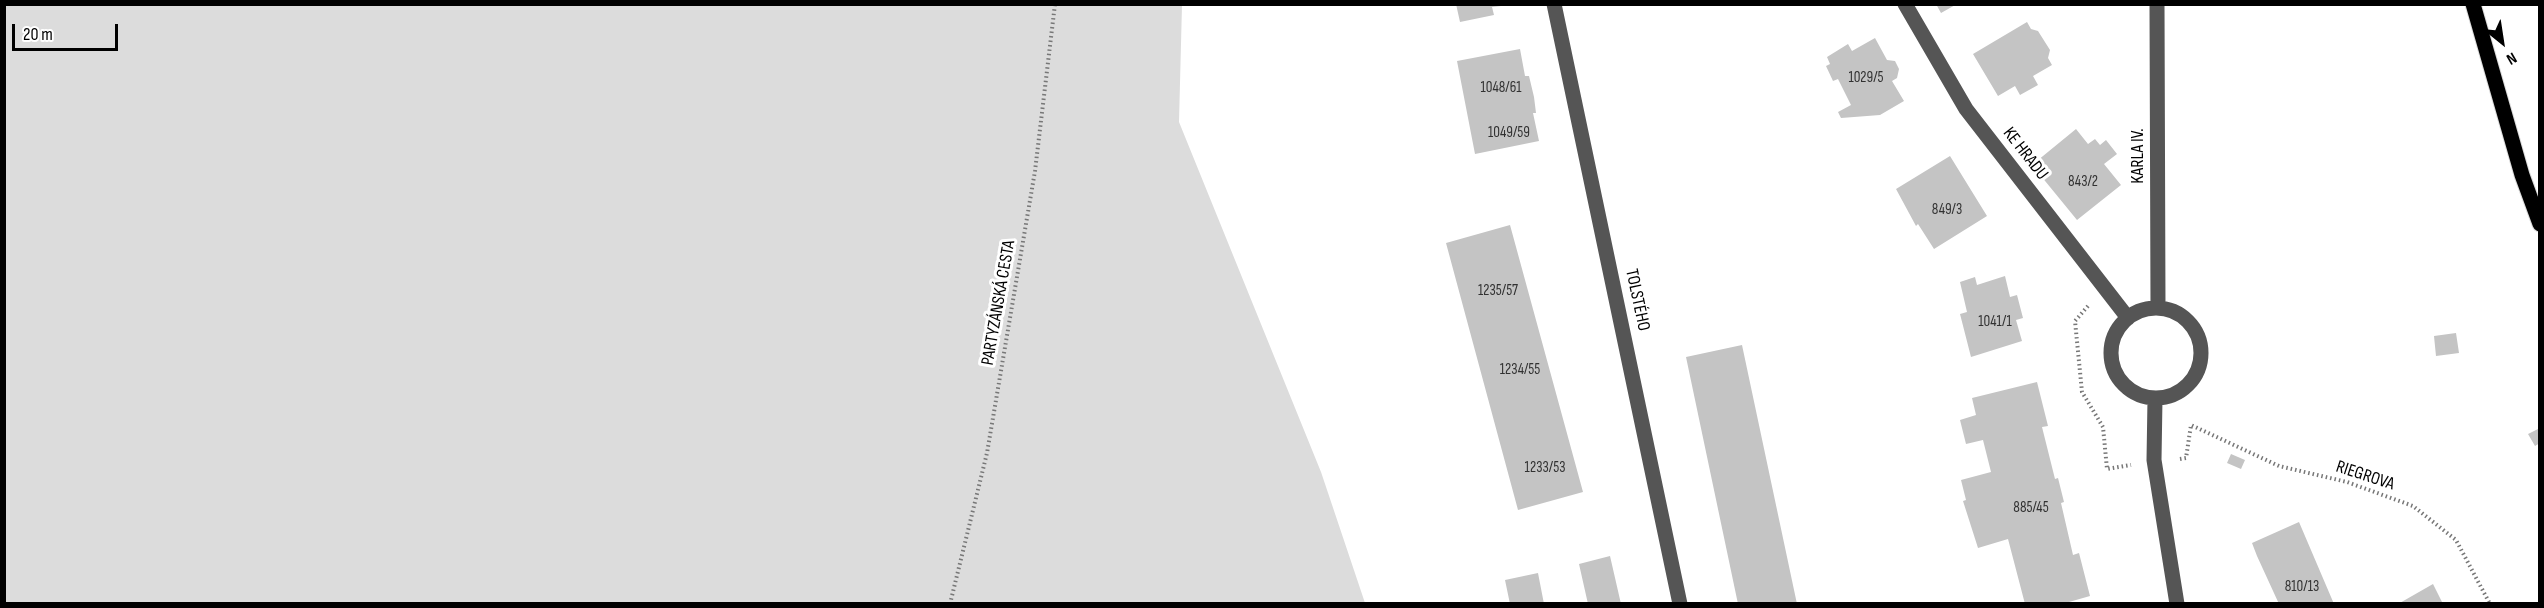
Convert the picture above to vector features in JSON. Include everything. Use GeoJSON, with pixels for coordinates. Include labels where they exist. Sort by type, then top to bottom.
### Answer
{"type":"FeatureCollection","features":[{"type":"Feature","properties":{"kind":"main road"},"geometry":{"type":"LineString","coordinates":[[2473,4],[2519,165],[2540,224]]}},
{"type":"Feature","properties":{"kind":"street","name":"TOLSTÉHO"},"geometry":{"type":"LineString","coordinates":[[1554,4],[1680,603]]}},
{"type":"Feature","properties":{"kind":"street","name":"KE HRADU"},"geometry":{"type":"LineString","coordinates":[[1905,4],[1965,109],[2127,318]]}},
{"type":"Feature","properties":{"kind":"street","name":"KARLA IV."},"geometry":{"type":"LineString","coordinates":[[2157,4],[2158,308]]}},
{"type":"Feature","properties":{"kind":"street"},"geometry":{"type":"LineString","coordinates":[[2158,308],[2175,312],[2195,329],[2201,348],[2201,360],[2191,382],[2181,392],[2155,399],[2138,395],[2127,389],[2114,371],[2111,361],[2113,338],[2127,318],[2142,310],[2158,308]]}},
{"type":"Feature","properties":{"kind":"street"},"geometry":{"type":"LineString","coordinates":[[2155,399],[2154,460],[2177,603]]}},
{"type":"Feature","properties":{"kind":"path","name":"PARTYZÁNSKÁ CESTA"},"geometry":{"type":"LineString","coordinates":[[950,603],[987,453],[1035,171],[1055,4]]}},
{"type":"Feature","properties":{"kind":"path"},"geometry":{"type":"LineString","coordinates":[[2105,287],[2075,321],[2082,392],[2103,426],[2107,469],[2154,460]]}},
{"type":"Feature","properties":{"kind":"path","name":"RIEGROVA"},"geometry":{"type":"LineString","coordinates":[[2154,460],[2186,458],[2191,425],[2279,466],[2347,482],[2413,506],[2456,540],[2490,603]]}},
{"type":"Feature","properties":{"kind":"shaded area"},"geometry":{"type":"Polygon","coordinates":[[[4,5],[1182,5],[1179,122],[1321,472],[1365,603],[5,603],[4,5]]]}},
{"type":"Feature","properties":{"kind":"building"},"geometry":{"type":"Polygon","coordinates":[[[1456,4],[1500,4],[1501,6],[1492,7],[1494,15],[1460,22],[1456,4]]]}},
{"type":"Feature","properties":{"kind":"building"},"geometry":{"type":"Polygon","coordinates":[[[1936,4],[1957,4],[1941,13],[1936,4]]]}},
{"type":"Feature","properties":{"kind":"building"},"geometry":{"type":"Polygon","coordinates":[[[2027,22],[2031,29],[2038,31],[2050,50],[2048,58],[2052,65],[2033,76],[2038,85],[2020,95],[2015,86],[1998,96],[1973,54],[2027,22]]]}},
{"type":"Feature","properties":{"kind":"building"},"geometry":{"type":"Polygon","coordinates":[[[1875,38],[1887,60],[1895,61],[1899,69],[1897,78],[1892,81],[1904,101],[1880,115],[1841,118],[1838,112],[1851,105],[1838,79],[1833,81],[1826,66],[1830,64],[1827,57],[1848,44],[1852,51],[1875,38]]]}},
{"type":"Feature","properties":{"kind":"building"},"geometry":{"type":"Polygon","coordinates":[[[1520,49],[1525,76],[1529,76],[1534,97],[1536,113],[1533,113],[1539,141],[1475,154],[1457,61],[1520,49]]]}},
{"type":"Feature","properties":{"kind":"building"},"geometry":{"type":"Polygon","coordinates":[[[2076,129],[2088,144],[2095,139],[2100,145],[2106,140],[2117,154],[2104,164],[2121,185],[2077,220],[2032,165],[2076,129]]]}},
{"type":"Feature","properties":{"kind":"building"},"geometry":{"type":"Polygon","coordinates":[[[1950,156],[1987,216],[1934,249],[1918,224],[1916,226],[1896,189],[1950,156]]]}},
{"type":"Feature","properties":{"kind":"building"},"geometry":{"type":"Polygon","coordinates":[[[1510,225],[1583,492],[1518,510],[1446,243],[1510,225]]]}},
{"type":"Feature","properties":{"kind":"building"},"geometry":{"type":"Polygon","coordinates":[[[2005,276],[2010,297],[2017,295],[2023,318],[2016,320],[2022,341],[1971,357],[1960,314],[1967,312],[1960,282],[1975,277],[1977,285],[2005,276]]]}},
{"type":"Feature","properties":{"kind":"building"},"geometry":{"type":"Polygon","coordinates":[[[2456,333],[2459,353],[2436,356],[2434,336],[2456,333]]]}},
{"type":"Feature","properties":{"kind":"building"},"geometry":{"type":"Polygon","coordinates":[[[1742,345],[1797,604],[1738,604],[1686,357],[1742,345]]]}},
{"type":"Feature","properties":{"kind":"building"},"geometry":{"type":"Polygon","coordinates":[[[2037,382],[2048,426],[2042,427],[2055,479],[2058,478],[2064,502],[2061,503],[2073,555],[2079,553],[2090,596],[2062,604],[2025,604],[2008,539],[1978,548],[1963,501],[1966,500],[1961,480],[1991,472],[1983,440],[1966,444],[1960,420],[1976,415],[1972,398],[2037,382]]]}},
{"type":"Feature","properties":{"kind":"building"},"geometry":{"type":"Polygon","coordinates":[[[2538,429],[2540,443],[2535,446],[2528,434],[2538,429]]]}},
{"type":"Feature","properties":{"kind":"building"},"geometry":{"type":"Polygon","coordinates":[[[2231,454],[2245,460],[2241,469],[2227,463],[2231,454]]]}},
{"type":"Feature","properties":{"kind":"building"},"geometry":{"type":"Polygon","coordinates":[[[2299,522],[2334,604],[2279,604],[2257,556],[2252,543],[2299,522]]]}},
{"type":"Feature","properties":{"kind":"building"},"geometry":{"type":"Polygon","coordinates":[[[1610,556],[1621,604],[1588,604],[1579,564],[1610,556]]]}},
{"type":"Feature","properties":{"kind":"building"},"geometry":{"type":"Polygon","coordinates":[[[1538,573],[1544,604],[1510,604],[1505,580],[1538,573]]]}},
{"type":"Feature","properties":{"kind":"building"},"geometry":{"type":"Polygon","coordinates":[[[2433,584],[2443,604],[2398,604],[2433,584]]]}}]}
